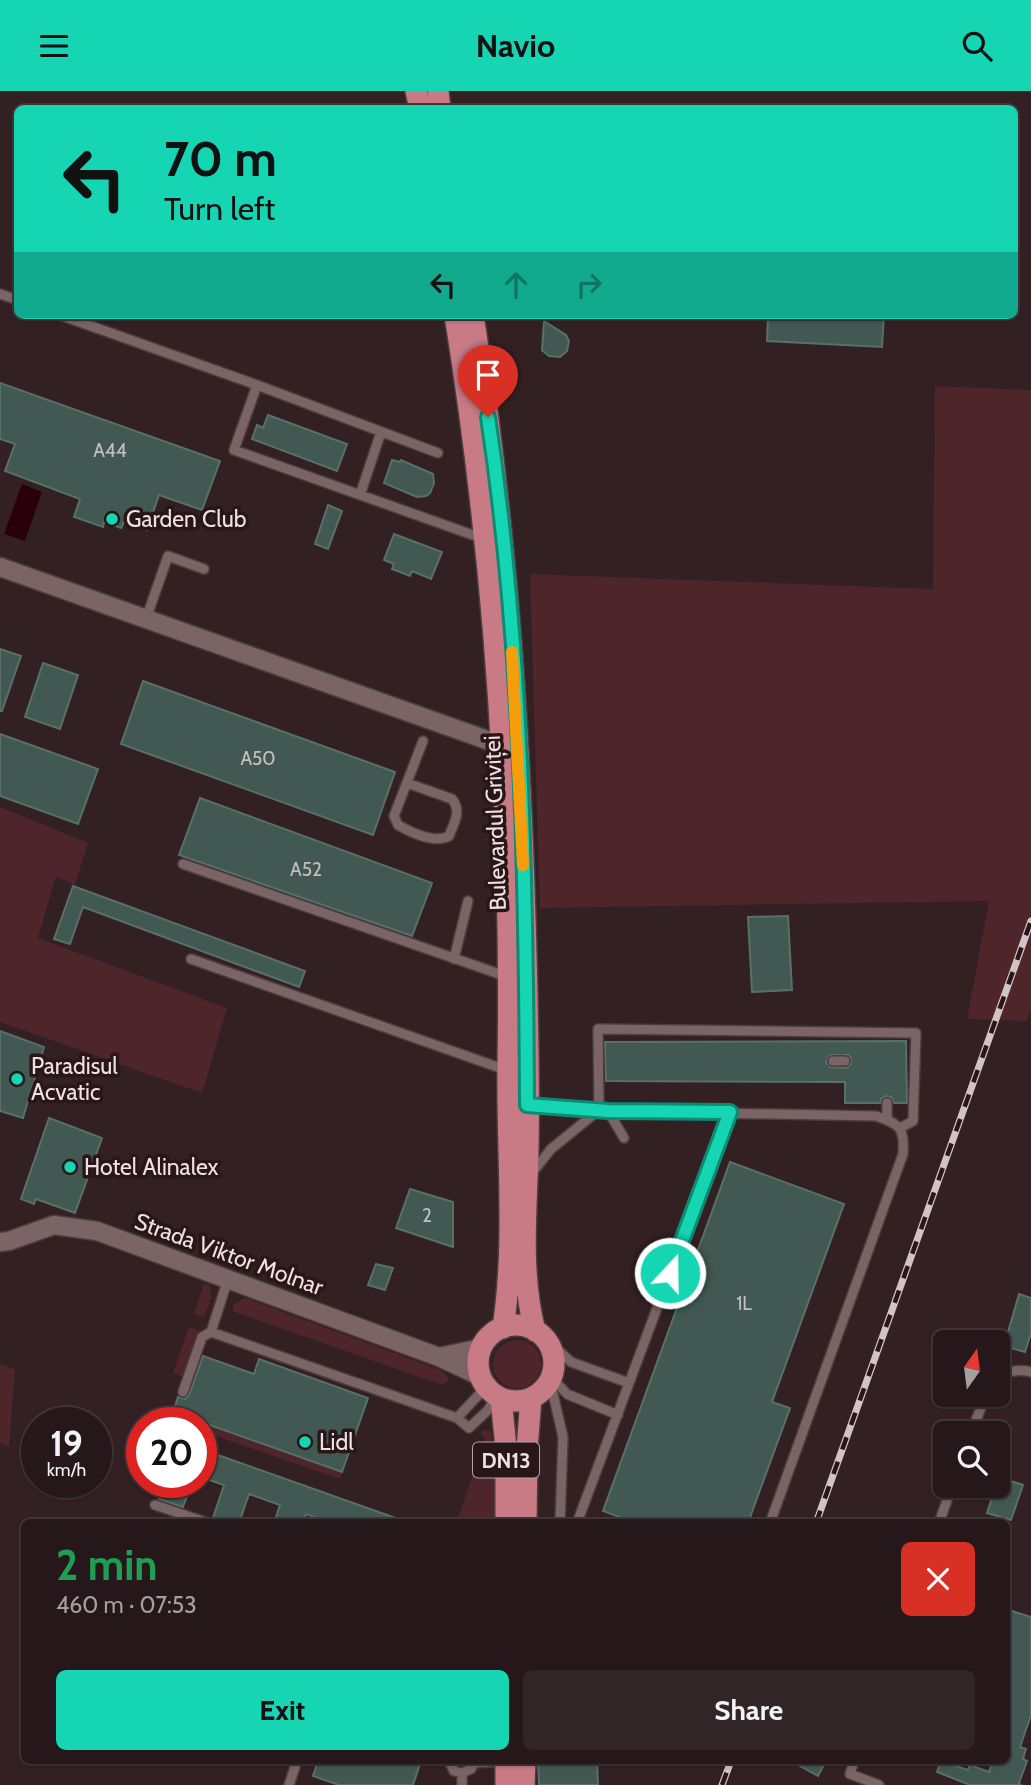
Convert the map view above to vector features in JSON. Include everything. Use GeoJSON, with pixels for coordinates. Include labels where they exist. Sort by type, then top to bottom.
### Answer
{"type":"FeatureCollection","features":[{"type":"Feature","properties":{"kind":"main road","name":"Bulevardul Griviței"},"geometry":{"type":"LineString","coordinates":[[456,319],[485,540],[501,745],[509,978],[508,1277],[503,1328]]}},
{"type":"Feature","properties":{"kind":"main road","name":"Bulevardul Griviței"},"geometry":{"type":"LineString","coordinates":[[474,319],[494,455],[508,592],[517,730],[527,996],[527,1279],[539,1334]]}},
{"type":"Feature","properties":{"kind":"main road"},"geometry":{"type":"LineString","coordinates":[[481,1348],[490,1336],[503,1328],[523,1326],[539,1334],[552,1351],[554,1369],[551,1379],[531,1398],[516,1401],[491,1389]]}},
{"type":"Feature","properties":{"kind":"main road","name":"DN13"},"geometry":{"type":"LineString","coordinates":[[481,1348],[479,1357],[491,1389],[506,1448],[506,1519]]}},
{"type":"Feature","properties":{"kind":"main road","name":"DN13"},"geometry":{"type":"LineString","coordinates":[[526,1519],[531,1398]]}},
{"type":"Feature","properties":{"kind":"main road"},"geometry":{"type":"LineString","coordinates":[[505,1764],[506,1785]]}},
{"type":"Feature","properties":{"kind":"main road"},"geometry":{"type":"LineString","coordinates":[[524,1785],[525,1764]]}},
{"type":"Feature","properties":{"kind":"street"},"geometry":{"type":"LineString","coordinates":[[0,567],[501,745]]}},
{"type":"Feature","properties":{"kind":"street","name":"Strada Viktor Molnar"},"geometry":{"type":"LineString","coordinates":[[0,1242],[54,1225],[97,1231],[439,1357],[491,1389]]}},
{"type":"Feature","properties":{"kind":"street"},"geometry":{"type":"LineString","coordinates":[[439,1357],[481,1348]]}},
{"type":"Feature","properties":{"kind":"lane"},"geometry":{"type":"LineString","coordinates":[[71,319],[438,453]]}},
{"type":"Feature","properties":{"kind":"lane"},"geometry":{"type":"LineString","coordinates":[[257,385],[234,450],[485,540]]}},
{"type":"Feature","properties":{"kind":"lane"},"geometry":{"type":"LineString","coordinates":[[360,495],[381,432]]}},
{"type":"Feature","properties":{"kind":"lane"},"geometry":{"type":"LineString","coordinates":[[146,619],[168,557],[204,569]]}},
{"type":"Feature","properties":{"kind":"lane"},"geometry":{"type":"LineString","coordinates":[[407,783],[452,799],[456,804],[458,810],[449,836],[439,840],[398,825],[394,816],[423,741]]}},
{"type":"Feature","properties":{"kind":"lane"},"geometry":{"type":"LineString","coordinates":[[183,864],[509,978]]}},
{"type":"Feature","properties":{"kind":"lane"},"geometry":{"type":"LineString","coordinates":[[454,959],[468,901]]}},
{"type":"Feature","properties":{"kind":"lane"},"geometry":{"type":"LineString","coordinates":[[191,959],[508,1071]]}},
{"type":"Feature","properties":{"kind":"lane"},"geometry":{"type":"LineString","coordinates":[[624,1138],[603,1110],[598,1029],[916,1033],[913,1121],[900,1128]]}},
{"type":"Feature","properties":{"kind":"lane"},"geometry":{"type":"LineString","coordinates":[[833,1061],[845,1061]]}},
{"type":"Feature","properties":{"kind":"lane"},"geometry":{"type":"LineString","coordinates":[[887,1103],[887,1120]]}},
{"type":"Feature","properties":{"kind":"lane"},"geometry":{"type":"LineString","coordinates":[[859,1104],[859,1116]]}},
{"type":"Feature","properties":{"kind":"lane"},"geometry":{"type":"LineString","coordinates":[[527,1105],[603,1110],[876,1116],[900,1128],[904,1139],[903,1154],[771,1519]]}},
{"type":"Feature","properties":{"kind":"lane"},"geometry":{"type":"LineString","coordinates":[[527,1180],[551,1149],[603,1110]]}},
{"type":"Feature","properties":{"kind":"lane"},"geometry":{"type":"LineString","coordinates":[[579,1519],[730,1112]]}},
{"type":"Feature","properties":{"kind":"lane"},"geometry":{"type":"LineString","coordinates":[[183,1392],[202,1337],[211,1332],[228,1279]]}},
{"type":"Feature","properties":{"kind":"lane"},"geometry":{"type":"LineString","coordinates":[[211,1332],[457,1418],[469,1428],[488,1410],[491,1389]]}},
{"type":"Feature","properties":{"kind":"lane"},"geometry":{"type":"LineString","coordinates":[[539,1334],[571,1361],[629,1383]]}},
{"type":"Feature","properties":{"kind":"lane"},"geometry":{"type":"LineString","coordinates":[[1010,1372],[1031,1372]]}},
{"type":"Feature","properties":{"kind":"lane"},"geometry":{"type":"LineString","coordinates":[[551,1379],[566,1394],[618,1415]]}},
{"type":"Feature","properties":{"kind":"lane"},"geometry":{"type":"LineString","coordinates":[[551,1379],[563,1437],[559,1519]]}},
{"type":"Feature","properties":{"kind":"lane"},"geometry":{"type":"LineString","coordinates":[[457,1418],[491,1389]]}},
{"type":"Feature","properties":{"kind":"lane"},"geometry":{"type":"LineString","coordinates":[[940,1519],[948,1498]]}},
{"type":"Feature","properties":{"kind":"lane"},"geometry":{"type":"LineString","coordinates":[[155,1505],[196,1519]]}},
{"type":"Feature","properties":{"kind":"lane"},"geometry":{"type":"LineString","coordinates":[[289,1785],[296,1764]]}},
{"type":"Feature","properties":{"kind":"lane"},"geometry":{"type":"LineString","coordinates":[[451,1764],[454,1770],[462,1773],[471,1769],[473,1764]]}},
{"type":"Feature","properties":{"kind":"lane"},"geometry":{"type":"LineString","coordinates":[[853,1764],[850,1774],[879,1785]]}},
{"type":"Feature","properties":{"kind":"lane"},"geometry":{"type":"LineString","coordinates":[[462,1773],[462,1785]]}},
{"type":"Feature","properties":{"kind":"shaded area"},"geometry":{"type":"Polygon","coordinates":[[[935,386],[1031,390],[1031,1009],[1027,1021],[967,1019],[989,901],[540,908],[530,574],[933,589],[935,386]]]}},
{"type":"Feature","properties":{"kind":"shaded area"},"geometry":{"type":"Polygon","coordinates":[[[22,484],[42,492],[25,541],[4,534],[22,484]]]}},
{"type":"Feature","properties":{"kind":"shaded area"},"geometry":{"type":"Polygon","coordinates":[[[0,807],[88,843],[75,885],[56,876],[38,938],[227,1008],[202,1093],[0,1022],[0,807]]]}},
{"type":"Feature","properties":{"kind":"shaded area"},"geometry":{"type":"Polygon","coordinates":[[[204,1284],[210,1286],[211,1298],[204,1317],[194,1314],[204,1284]]]}},
{"type":"Feature","properties":{"kind":"shaded area"},"geometry":{"type":"Polygon","coordinates":[[[245,1298],[440,1370],[450,1379],[442,1385],[232,1311],[234,1304],[245,1298]]]}},
{"type":"Feature","properties":{"kind":"shaded area"},"geometry":{"type":"Polygon","coordinates":[[[189,1327],[200,1331],[184,1377],[173,1373],[189,1327]]]}},
{"type":"Feature","properties":{"kind":"shaded area"},"geometry":{"type":"Polygon","coordinates":[[[517,1340],[534,1347],[541,1364],[534,1381],[517,1388],[500,1381],[493,1364],[500,1347],[517,1340]]]}},
{"type":"Feature","properties":{"kind":"shaded area"},"geometry":{"type":"Polygon","coordinates":[[[0,1364],[15,1369],[9,1447],[0,1443],[0,1364]]]}},
{"type":"Feature","properties":{"kind":"shaded area"},"geometry":{"type":"Polygon","coordinates":[[[217,1428],[343,1472],[340,1479],[217,1437],[217,1428]]]}},
{"type":"Feature","properties":{"kind":"shaded area"},"geometry":{"type":"Polygon","coordinates":[[[491,1431],[493,1441],[496,1519],[461,1519],[458,1518],[485,1439],[480,1432],[491,1431]]]}},
{"type":"Feature","properties":{"kind":"building"},"geometry":{"type":"Polygon","coordinates":[[[768,319],[884,319],[882,347],[767,341],[768,319]]]}},
{"type":"Feature","properties":{"kind":"building"},"geometry":{"type":"Polygon","coordinates":[[[544,321],[566,335],[569,341],[567,351],[560,357],[549,356],[542,350],[544,321]]]}},
{"type":"Feature","properties":{"kind":"building"},"geometry":{"type":"Polygon","coordinates":[[[0,383],[220,461],[202,510],[159,495],[147,530],[124,522],[121,528],[104,522],[103,527],[74,517],[80,499],[5,471],[15,444],[0,439],[0,383]]]}},
{"type":"Feature","properties":{"kind":"building"},"geometry":{"type":"Polygon","coordinates":[[[268,415],[347,444],[337,471],[252,439],[257,425],[263,428],[268,415]]]}},
{"type":"Feature","properties":{"kind":"building"},"geometry":{"type":"Polygon","coordinates":[[[392,460],[401,460],[433,474],[434,483],[430,493],[417,497],[384,483],[392,460]]]}},
{"type":"Feature","properties":{"kind":"building"},"geometry":{"type":"Polygon","coordinates":[[[328,505],[342,511],[328,549],[315,544],[328,505]]]}},
{"type":"Feature","properties":{"kind":"building"},"geometry":{"type":"Polygon","coordinates":[[[394,534],[442,552],[431,579],[412,571],[410,576],[392,569],[394,564],[384,560],[394,534]]]}},
{"type":"Feature","properties":{"kind":"building"},"geometry":{"type":"Polygon","coordinates":[[[0,649],[21,656],[2,711],[0,711],[0,649]]]}},
{"type":"Feature","properties":{"kind":"building"},"geometry":{"type":"Polygon","coordinates":[[[43,663],[78,675],[60,729],[25,717],[43,663]]]}},
{"type":"Feature","properties":{"kind":"building"},"geometry":{"type":"Polygon","coordinates":[[[143,681],[395,772],[373,835],[121,744],[143,681]]]}},
{"type":"Feature","properties":{"kind":"building"},"geometry":{"type":"Polygon","coordinates":[[[0,734],[98,769],[78,824],[0,796],[0,734]]]}},
{"type":"Feature","properties":{"kind":"building"},"geometry":{"type":"Polygon","coordinates":[[[200,798],[432,883],[412,936],[179,855],[200,798]]]}},
{"type":"Feature","properties":{"kind":"building"},"geometry":{"type":"Polygon","coordinates":[[[73,886],[305,971],[299,987],[83,907],[70,944],[54,939],[73,886]]]}},
{"type":"Feature","properties":{"kind":"building"},"geometry":{"type":"Polygon","coordinates":[[[788,916],[792,990],[752,992],[748,917],[788,916]]]}},
{"type":"Feature","properties":{"kind":"building","name":"Paradisul Acvatic"},"geometry":{"type":"Polygon","coordinates":[[[0,1031],[44,1047],[23,1118],[0,1111],[0,1031]]]}},
{"type":"Feature","properties":{"kind":"building"},"geometry":{"type":"Polygon","coordinates":[[[906,1041],[907,1103],[894,1103],[891,1097],[886,1096],[880,1103],[845,1103],[845,1082],[606,1081],[605,1042],[906,1041]],[[830,1055],[826,1062],[830,1067],[846,1068],[851,1064],[848,1055],[830,1055]]]}},
{"type":"Feature","properties":{"kind":"building","name":"Hotel Alinalex"},"geometry":{"type":"Polygon","coordinates":[[[49,1118],[102,1138],[75,1213],[36,1199],[34,1204],[21,1199],[49,1118]]]}},
{"type":"Feature","properties":{"kind":"building"},"geometry":{"type":"Polygon","coordinates":[[[730,1162],[844,1204],[772,1402],[790,1408],[749,1519],[624,1519],[603,1511],[730,1162]]]}},
{"type":"Feature","properties":{"kind":"building"},"geometry":{"type":"Polygon","coordinates":[[[410,1189],[453,1202],[453,1247],[396,1228],[410,1189]]]}},
{"type":"Feature","properties":{"kind":"building"},"geometry":{"type":"Polygon","coordinates":[[[376,1264],[393,1268],[385,1290],[368,1285],[376,1264]]]}},
{"type":"Feature","properties":{"kind":"building"},"geometry":{"type":"Polygon","coordinates":[[[1019,1294],[1031,1298],[1031,1333],[1025,1352],[1010,1348],[1009,1330],[1019,1294]]]}},
{"type":"Feature","properties":{"kind":"building","name":"Lidl"},"geometry":{"type":"Polygon","coordinates":[[[203,1356],[254,1374],[259,1359],[368,1398],[342,1472],[217,1428],[217,1407],[175,1407],[178,1397],[185,1399],[189,1395],[203,1356]]]}},
{"type":"Feature","properties":{"kind":"building"},"geometry":{"type":"Polygon","coordinates":[[[217,1455],[398,1519],[319,1519],[306,1514],[304,1519],[275,1519],[280,1505],[249,1494],[240,1519],[215,1519],[213,1518],[224,1485],[217,1483],[217,1455]]]}},
{"type":"Feature","properties":{"kind":"building"},"geometry":{"type":"Polygon","coordinates":[[[1010,1481],[1023,1485],[1011,1520],[987,1513],[992,1498],[1010,1498],[1010,1481]]]}},
{"type":"Feature","properties":{"kind":"building"},"geometry":{"type":"Polygon","coordinates":[[[159,1498],[186,1498],[183,1507],[159,1498]]]}},
{"type":"Feature","properties":{"kind":"building"},"geometry":{"type":"Polygon","coordinates":[[[1010,1610],[1031,1617],[1031,1715],[1020,1747],[1026,1749],[1023,1759],[1027,1761],[1019,1783],[1021,1785],[970,1785],[937,1772],[940,1764],[950,1764],[968,1770],[970,1765],[989,1772],[992,1764],[1010,1764],[1010,1610]]]}},
{"type":"Feature","properties":{"kind":"building"},"geometry":{"type":"Polygon","coordinates":[[[317,1764],[420,1764],[413,1785],[339,1785],[313,1776],[317,1764]]]}},
{"type":"Feature","properties":{"kind":"building"},"geometry":{"type":"Polygon","coordinates":[[[538,1764],[597,1764],[598,1785],[539,1785],[538,1764]]]}},
{"type":"Feature","properties":{"kind":"building"},"geometry":{"type":"Polygon","coordinates":[[[796,1764],[824,1764],[818,1776],[796,1764]]]}},
{"type":"Feature","properties":{"kind":"railway"},"geometry":{"type":"LineString","coordinates":[[817,1519],[1031,921]]}},
{"type":"Feature","properties":{"kind":"railway"},"geometry":{"type":"LineString","coordinates":[[722,1785],[730,1764]]}},
{"type":"Feature","properties":{"kind":"slow traffic"},"geometry":{"type":"LineString","coordinates":[[512,652],[523,865]]}},
{"type":"Feature","properties":{"kind":"place","name":"Garden Club"},"geometry":{"type":"Point","coordinates":[112,519]}},
{"type":"Feature","properties":{"kind":"place","name":"Paradisul Acvatic"},"geometry":{"type":"Point","coordinates":[17,1079]}},
{"type":"Feature","properties":{"kind":"place","name":"Hotel Alinalex"},"geometry":{"type":"Point","coordinates":[70,1167]}},
{"type":"Feature","properties":{"kind":"place","name":"Lidl"},"geometry":{"type":"Point","coordinates":[305,1442]}},
{"type":"Feature","properties":{"kind":"route"},"geometry":{"type":"LineString","coordinates":[[488,417],[508,592],[520,771],[527,996],[527,1105],[608,1111],[730,1112],[670,1273]]}}]}
